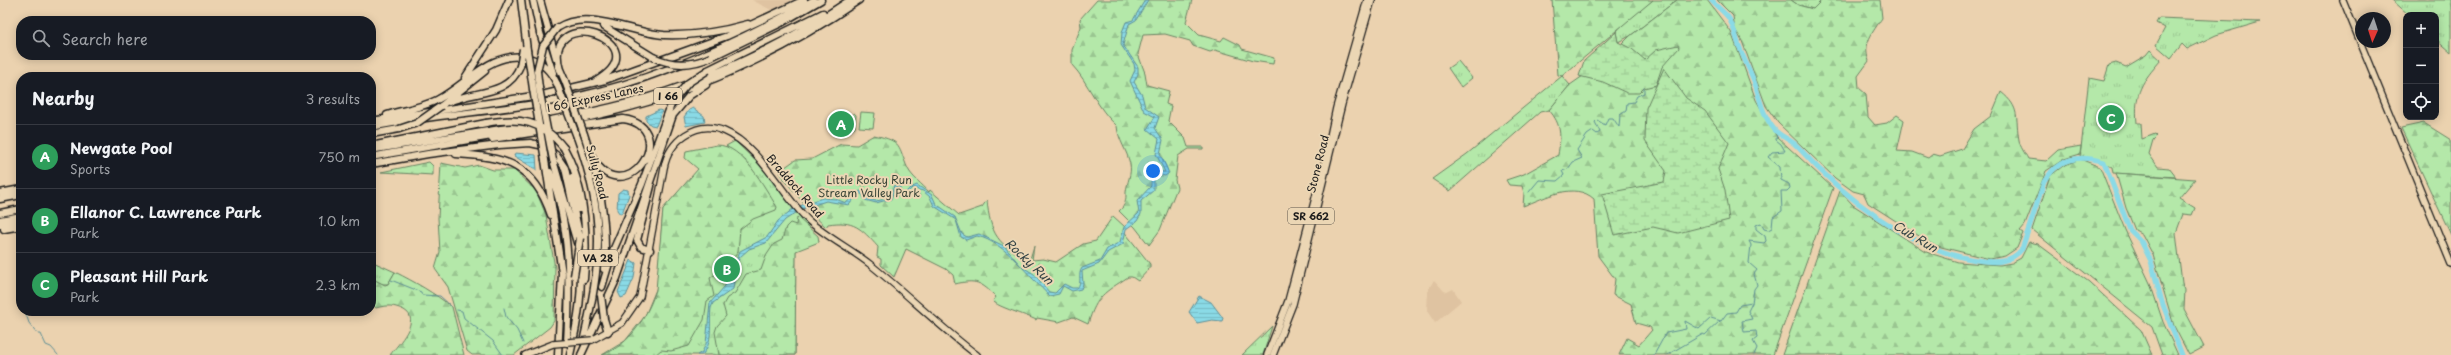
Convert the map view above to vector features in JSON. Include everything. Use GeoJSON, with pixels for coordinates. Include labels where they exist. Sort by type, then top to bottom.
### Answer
{"type":"FeatureCollection","features":[{"type":"Feature","properties":{"kind":"highway"},"geometry":{"type":"LineString","coordinates":[[452,90],[476,62],[499,23],[509,0]]}},
{"type":"Feature","properties":{"kind":"highway"},"geometry":{"type":"LineString","coordinates":[[521,0],[525,50],[577,246],[581,280],[580,309]]}},
{"type":"Feature","properties":{"kind":"highway","name":"Sully Road"},"geometry":{"type":"LineString","coordinates":[[533,0],[540,33],[577,137],[593,188],[599,230],[595,286],[580,355]]}},
{"type":"Feature","properties":{"kind":"highway"},"geometry":{"type":"LineString","coordinates":[[540,0],[560,70],[584,134],[600,189],[605,218],[606,241],[602,295],[604,319],[608,332]]}},
{"type":"Feature","properties":{"kind":"highway"},"geometry":{"type":"LineString","coordinates":[[376,119],[583,86],[638,70],[750,26],[804,0]]}},
{"type":"Feature","properties":{"kind":"highway","name":"I 66 Express Lanes"},"geometry":{"type":"LineString","coordinates":[[376,126],[441,115],[554,101],[599,92],[643,78],[693,59],[814,0]]}},
{"type":"Feature","properties":{"kind":"highway"},"geometry":{"type":"LineString","coordinates":[[586,20],[604,26],[653,57],[668,62],[686,64],[711,57],[781,23],[821,0]]}},
{"type":"Feature","properties":{"kind":"highway"},"geometry":{"type":"LineString","coordinates":[[602,287],[612,253],[642,184],[672,102],[688,83],[708,70],[767,42],[846,0]]}},
{"type":"Feature","properties":{"kind":"highway","name":"I 66 Express Lanes"},"geometry":{"type":"LineString","coordinates":[[376,151],[597,110],[665,92],[720,71],[761,52],[850,0]]}},
{"type":"Feature","properties":{"kind":"highway","name":"I 66"},"geometry":{"type":"LineString","coordinates":[[376,156],[580,119],[629,108],[671,95],[739,68],[794,41],[859,0]]}},
{"type":"Feature","properties":{"kind":"highway"},"geometry":{"type":"LineString","coordinates":[[558,355],[562,288],[560,249],[545,160],[536,88],[537,71],[543,46],[557,28],[572,21],[586,20],[651,34],[691,35],[740,26],[785,10]]}},
{"type":"Feature","properties":{"kind":"highway"},"geometry":{"type":"LineString","coordinates":[[560,70],[558,48],[565,34],[580,26],[600,30],[613,45],[614,60],[611,67],[602,77],[583,86]]}},
{"type":"Feature","properties":{"kind":"highway"},"geometry":{"type":"LineString","coordinates":[[643,78],[734,37],[750,26]]}},
{"type":"Feature","properties":{"kind":"highway"},"geometry":{"type":"LineString","coordinates":[[451,99],[499,89],[511,81],[520,66],[525,50]]}},
{"type":"Feature","properties":{"kind":"highway"},"geometry":{"type":"LineString","coordinates":[[376,133],[399,129],[417,123],[451,99],[494,65],[521,57]]}},
{"type":"Feature","properties":{"kind":"highway"},"geometry":{"type":"LineString","coordinates":[[376,118],[431,102],[452,90],[491,63],[508,58],[521,57],[534,60],[546,67],[557,84]]}},
{"type":"Feature","properties":{"kind":"highway"},"geometry":{"type":"LineString","coordinates":[[580,355],[621,266],[673,115],[682,103],[697,90],[739,68]]}},
{"type":"Feature","properties":{"kind":"highway"},"geometry":{"type":"LineString","coordinates":[[376,145],[510,119],[528,122],[550,134],[564,148],[576,177],[584,218],[585,265],[580,309],[570,355]]}},
{"type":"Feature","properties":{"kind":"highway"},"geometry":{"type":"LineString","coordinates":[[458,141],[518,136],[623,119],[640,127],[648,143],[648,153],[643,165],[633,173],[624,176],[606,173],[598,166],[590,153]]}},
{"type":"Feature","properties":{"kind":"highway"},"geometry":{"type":"LineString","coordinates":[[376,163],[422,155],[519,144],[544,146],[556,155],[565,168],[579,223]]}},
{"type":"Feature","properties":{"kind":"highway"},"geometry":{"type":"LineString","coordinates":[[564,148],[571,171],[580,238],[568,315],[566,342]]}},
{"type":"Feature","properties":{"kind":"highway"},"geometry":{"type":"LineString","coordinates":[[422,155],[450,154],[492,156],[519,167],[532,178],[543,194],[553,220],[560,249]]}},
{"type":"Feature","properties":{"kind":"highway"},"geometry":{"type":"LineString","coordinates":[[545,160],[556,190],[567,248]]}},
{"type":"Feature","properties":{"kind":"highway"},"geometry":{"type":"LineString","coordinates":[[650,250],[639,245],[637,235],[647,203],[654,169]]}},
{"type":"Feature","properties":{"kind":"highway"},"geometry":{"type":"LineString","coordinates":[[559,181],[567,248],[568,315]]}},
{"type":"Feature","properties":{"kind":"highway"},"geometry":{"type":"LineString","coordinates":[[621,266],[642,184]]}},
{"type":"Feature","properties":{"kind":"highway"},"geometry":{"type":"LineString","coordinates":[[0,192],[16,190]]}},
{"type":"Feature","properties":{"kind":"highway"},"geometry":{"type":"LineString","coordinates":[[0,199],[16,196]]}},
{"type":"Feature","properties":{"kind":"highway"},"geometry":{"type":"LineString","coordinates":[[0,213],[16,210]]}},
{"type":"Feature","properties":{"kind":"highway"},"geometry":{"type":"LineString","coordinates":[[0,220],[16,217]]}},
{"type":"Feature","properties":{"kind":"highway"},"geometry":{"type":"LineString","coordinates":[[0,225],[16,222]]}},
{"type":"Feature","properties":{"kind":"highway"},"geometry":{"type":"LineString","coordinates":[[0,230],[16,227]]}},
{"type":"Feature","properties":{"kind":"main road","name":"Stone Road"},"geometry":{"type":"LineString","coordinates":[[1267,355],[1288,302],[1323,167],[1336,108],[1367,0]]}},
{"type":"Feature","properties":{"kind":"main road","name":"Stone Road"},"geometry":{"type":"LineString","coordinates":[[1273,355],[1293,304],[1342,104],[1372,0]]}},
{"type":"Feature","properties":{"kind":"main road"},"geometry":{"type":"LineString","coordinates":[[2343,0],[2451,264]]}},
{"type":"Feature","properties":{"kind":"main road","name":"Braddock Road"},"geometry":{"type":"LineString","coordinates":[[525,355],[553,344],[592,340],[622,323],[638,302],[644,287],[666,158],[678,140],[695,130],[718,129],[734,137],[771,172],[801,212],[824,232],[870,264],[977,355]]}},
{"type":"Feature","properties":{"kind":"shaded area"},"geometry":{"type":"Polygon","coordinates":[[[752,0],[793,0],[773,11],[752,0]]]}},
{"type":"Feature","properties":{"kind":"shaded area"},"geometry":{"type":"Polygon","coordinates":[[[1434,280],[1444,291],[1447,292],[1453,289],[1461,301],[1435,323],[1427,311],[1428,290],[1434,280]]]}},
{"type":"Feature","properties":{"kind":"green space"},"geometry":{"type":"Polygon","coordinates":[[[1097,0],[1192,0],[1186,22],[1199,35],[1221,41],[1224,37],[1240,45],[1242,49],[1274,58],[1273,64],[1253,61],[1215,50],[1210,52],[1193,46],[1190,41],[1165,34],[1143,35],[1138,54],[1145,73],[1147,85],[1169,91],[1166,104],[1171,106],[1168,121],[1185,138],[1188,147],[1203,147],[1203,149],[1189,149],[1178,156],[1175,180],[1177,188],[1160,230],[1149,245],[1135,227],[1119,211],[1125,202],[1130,175],[1130,164],[1119,136],[1117,126],[1098,104],[1072,65],[1072,50],[1081,27],[1080,19],[1097,0]]]}},
{"type":"Feature","properties":{"kind":"green space"},"geometry":{"type":"Polygon","coordinates":[[[1552,0],[1653,0],[1562,76],[1558,75],[1552,0]]]}},
{"type":"Feature","properties":{"kind":"green space"},"geometry":{"type":"Polygon","coordinates":[[[1653,0],[1677,0],[1630,36],[1618,42],[1616,32],[1627,19],[1653,0]]]}},
{"type":"Feature","properties":{"kind":"green space"},"geometry":{"type":"Polygon","coordinates":[[[1677,0],[1707,0],[1731,32],[1756,100],[1777,137],[1833,188],[1773,355],[1619,355],[1627,338],[1639,345],[1652,330],[1650,327],[1636,323],[1631,304],[1613,295],[1615,279],[1598,256],[1594,199],[1578,191],[1569,191],[1523,206],[1524,193],[1522,186],[1509,185],[1506,180],[1524,174],[1558,155],[1560,131],[1553,115],[1549,110],[1570,85],[1606,60],[1630,36],[1677,0]]]}},
{"type":"Feature","properties":{"kind":"green space"},"geometry":{"type":"Polygon","coordinates":[[[1717,0],[1791,0],[1798,5],[1813,9],[1822,0],[1880,0],[1882,18],[1872,33],[1868,44],[1867,55],[1869,61],[1858,76],[1859,88],[1866,94],[1868,117],[1875,125],[1887,123],[1897,115],[1904,120],[1897,151],[1912,152],[1928,158],[1933,154],[1940,156],[1962,149],[1974,129],[1991,116],[2001,92],[2012,103],[2016,113],[2021,148],[2028,159],[2046,161],[2058,150],[2081,146],[2080,154],[2064,159],[2046,171],[2025,225],[2020,231],[2023,233],[2017,248],[2005,256],[1990,259],[1933,245],[1868,203],[1864,194],[1853,191],[1835,178],[1778,123],[1766,106],[1742,41],[1735,29],[1733,16],[1717,0]]]}},
{"type":"Feature","properties":{"kind":"green space"},"geometry":{"type":"Polygon","coordinates":[[[1791,0],[1822,0],[1813,9],[1798,5],[1791,0]]]}},
{"type":"Feature","properties":{"kind":"green space"},"geometry":{"type":"Polygon","coordinates":[[[2392,0],[2451,0],[2451,52],[2439,42],[2439,12],[2406,12],[2392,0]]]}},
{"type":"Feature","properties":{"kind":"green space"},"geometry":{"type":"Polygon","coordinates":[[[2159,18],[2260,22],[2216,35],[2187,49],[2182,44],[2171,58],[2156,45],[2165,28],[2156,23],[2159,18]]]}},
{"type":"Feature","properties":{"kind":"green space"},"geometry":{"type":"Polygon","coordinates":[[[1616,32],[1618,42],[1632,49],[1645,60],[1656,50],[1678,45],[1679,48],[1662,67],[1656,85],[1644,88],[1639,93],[1627,93],[1603,82],[1579,76],[1584,61],[1616,32]]]}},
{"type":"Feature","properties":{"kind":"green space"},"geometry":{"type":"Polygon","coordinates":[[[2150,50],[2161,60],[2144,81],[2138,95],[2136,112],[2137,123],[2141,123],[2142,139],[2155,134],[2157,136],[2153,140],[2149,154],[2158,167],[2169,168],[2176,177],[2113,173],[2112,167],[2083,156],[2080,157],[2089,78],[2104,81],[2109,65],[2116,63],[2126,67],[2146,55],[2150,50]]]}},
{"type":"Feature","properties":{"kind":"green space"},"geometry":{"type":"Polygon","coordinates":[[[1458,61],[1472,78],[1461,87],[1448,68],[1458,61]]]}},
{"type":"Feature","properties":{"kind":"green space"},"geometry":{"type":"Polygon","coordinates":[[[1664,68],[1686,98],[1705,111],[1729,143],[1718,169],[1725,190],[1729,220],[1678,233],[1653,227],[1614,235],[1602,194],[1664,182],[1666,171],[1645,141],[1646,108],[1664,68]]]}},
{"type":"Feature","properties":{"kind":"green space"},"geometry":{"type":"Polygon","coordinates":[[[1562,76],[1570,85],[1549,110],[1540,112],[1450,191],[1432,179],[1467,154],[1562,76]]]}},
{"type":"Feature","properties":{"kind":"green space"},"geometry":{"type":"Polygon","coordinates":[[[861,112],[875,113],[873,128],[859,127],[861,112]]]}},
{"type":"Feature","properties":{"kind":"green space"},"geometry":{"type":"Polygon","coordinates":[[[854,113],[856,115],[855,128],[848,133],[836,132],[837,118],[847,118],[854,113]]]}},
{"type":"Feature","properties":{"kind":"green space"},"geometry":{"type":"Polygon","coordinates":[[[2424,123],[2451,140],[2451,235],[2401,128],[2424,123]]]}},
{"type":"Feature","properties":{"kind":"green space","name":"Little Rocky Run Stream Valley Park"},"geometry":{"type":"Polygon","coordinates":[[[874,135],[884,137],[895,143],[898,146],[912,175],[929,192],[930,190],[959,215],[982,207],[987,200],[988,212],[993,230],[1003,244],[1019,254],[1030,259],[1034,246],[1032,260],[1043,259],[1056,262],[1083,244],[1096,241],[1113,216],[1125,227],[1123,230],[1150,264],[1150,268],[1138,281],[1132,277],[1128,277],[1107,291],[1098,301],[1091,314],[1088,324],[1073,317],[1059,322],[1037,318],[1036,320],[1006,308],[993,301],[996,297],[982,285],[973,282],[955,284],[953,275],[946,269],[906,249],[894,277],[881,265],[881,259],[877,257],[878,247],[862,230],[844,223],[828,224],[826,227],[813,215],[780,174],[781,170],[795,160],[812,159],[841,144],[857,145],[874,135]]]}},
{"type":"Feature","properties":{"kind":"green space"},"geometry":{"type":"Polygon","coordinates":[[[735,141],[765,170],[811,225],[801,228],[796,225],[795,355],[602,355],[625,341],[645,316],[657,287],[663,209],[702,166],[746,161],[726,146],[735,141]]]}},
{"type":"Feature","properties":{"kind":"green space"},"geometry":{"type":"Polygon","coordinates":[[[717,145],[727,147],[744,159],[766,189],[777,207],[776,210],[753,219],[740,229],[738,252],[727,266],[710,278],[714,296],[707,301],[704,320],[689,346],[671,351],[661,350],[655,355],[602,355],[621,344],[629,337],[648,310],[656,290],[663,209],[698,169],[685,158],[686,151],[717,145]]]}},
{"type":"Feature","properties":{"kind":"green space"},"geometry":{"type":"Polygon","coordinates":[[[2080,159],[2100,167],[2125,230],[2150,283],[2163,322],[2178,355],[2162,355],[2152,327],[2032,230],[2050,176],[2063,166],[2080,159]]]}},
{"type":"Feature","properties":{"kind":"green space"},"geometry":{"type":"Polygon","coordinates":[[[429,162],[433,166],[433,175],[381,172],[429,162]]]}},
{"type":"Feature","properties":{"kind":"green space"},"geometry":{"type":"Polygon","coordinates":[[[441,163],[465,168],[479,165],[493,170],[514,170],[536,191],[546,215],[555,268],[554,321],[550,327],[514,355],[472,355],[467,351],[448,287],[435,269],[440,252],[438,218],[441,163]]]}},
{"type":"Feature","properties":{"kind":"green space"},"geometry":{"type":"Polygon","coordinates":[[[2116,173],[2195,179],[2179,198],[2195,208],[2192,215],[2183,214],[2176,233],[2182,283],[2185,290],[2184,309],[2204,347],[2189,355],[2174,326],[2153,255],[2142,234],[2135,230],[2126,208],[2116,173]]]}},
{"type":"Feature","properties":{"kind":"green space"},"geometry":{"type":"Polygon","coordinates":[[[1840,191],[1853,205],[1926,252],[1958,262],[2000,265],[2012,263],[2021,258],[2029,242],[2038,244],[2089,282],[2141,330],[2152,355],[1782,355],[1840,191]]]}},
{"type":"Feature","properties":{"kind":"green space"},"geometry":{"type":"Polygon","coordinates":[[[797,217],[818,236],[819,242],[796,251],[795,355],[719,355],[715,332],[717,326],[726,316],[723,305],[727,298],[735,293],[746,274],[761,270],[766,256],[774,244],[782,240],[786,227],[790,223],[796,225],[797,217]]]}},
{"type":"Feature","properties":{"kind":"green space"},"geometry":{"type":"Polygon","coordinates":[[[376,263],[395,272],[388,284],[381,284],[376,281],[376,263]]]}},
{"type":"Feature","properties":{"kind":"green space"},"geometry":{"type":"Polygon","coordinates":[[[395,272],[424,288],[452,307],[464,355],[390,355],[403,339],[410,326],[411,320],[409,314],[400,308],[384,306],[376,308],[376,280],[385,285],[388,284],[395,272]]]}},
{"type":"Feature","properties":{"kind":"green space"},"geometry":{"type":"Polygon","coordinates":[[[1272,326],[1263,355],[1242,355],[1272,326]]]}},
{"type":"Feature","properties":{"kind":"water","name":"Rocky Run"},"geometry":{"type":"Polygon","coordinates":[[[1145,0],[1148,0],[1136,20],[1129,24],[1123,45],[1138,67],[1138,74],[1134,82],[1142,95],[1145,107],[1159,117],[1155,128],[1163,140],[1160,154],[1169,173],[1165,176],[1158,174],[1154,176],[1154,190],[1141,201],[1141,214],[1137,221],[1126,229],[1123,244],[1108,252],[1099,264],[1082,271],[1083,284],[1081,289],[1072,291],[1063,286],[1059,294],[1050,296],[998,246],[977,236],[966,240],[961,237],[956,220],[934,206],[930,197],[923,191],[912,188],[902,198],[898,195],[898,188],[895,187],[891,199],[876,203],[865,200],[862,194],[858,194],[849,205],[826,201],[802,209],[785,220],[766,243],[749,249],[740,257],[737,263],[733,289],[713,303],[711,308],[710,339],[706,350],[702,355],[697,355],[702,352],[706,344],[710,303],[725,286],[740,251],[767,237],[778,221],[794,208],[822,198],[836,199],[846,203],[860,191],[865,192],[868,199],[876,201],[890,198],[894,185],[900,187],[900,193],[903,195],[910,188],[917,185],[932,195],[936,204],[955,217],[962,234],[967,237],[979,234],[1004,246],[1021,266],[1034,274],[1049,292],[1055,293],[1064,284],[1072,288],[1077,288],[1080,283],[1080,273],[1082,268],[1100,261],[1107,249],[1120,242],[1124,227],[1139,213],[1137,201],[1151,186],[1151,171],[1165,172],[1156,154],[1159,139],[1147,129],[1155,117],[1144,111],[1130,81],[1135,70],[1134,64],[1121,45],[1122,32],[1126,22],[1133,20],[1145,0]]]}},
{"type":"Feature","properties":{"kind":"water"},"geometry":{"type":"Polygon","coordinates":[[[693,108],[704,116],[705,122],[686,126],[684,117],[689,110],[693,108]]]}},
{"type":"Feature","properties":{"kind":"water"},"geometry":{"type":"Polygon","coordinates":[[[659,110],[662,111],[656,126],[651,125],[646,121],[646,116],[659,110]]]}},
{"type":"Feature","properties":{"kind":"water"},"geometry":{"type":"Polygon","coordinates":[[[515,153],[536,155],[537,170],[514,156],[515,153]]]}},
{"type":"Feature","properties":{"kind":"water"},"geometry":{"type":"Polygon","coordinates":[[[623,189],[628,190],[629,195],[622,213],[620,214],[617,210],[618,193],[623,189]]]}},
{"type":"Feature","properties":{"kind":"water"},"geometry":{"type":"Polygon","coordinates":[[[631,260],[636,263],[634,278],[626,296],[621,298],[618,292],[631,260]]]}},
{"type":"Feature","properties":{"kind":"water"},"geometry":{"type":"Polygon","coordinates":[[[1199,296],[1211,302],[1223,318],[1222,321],[1212,320],[1197,323],[1189,312],[1199,296]]]}},
{"type":"Feature","properties":{"kind":"waterway","name":"Cub Run"},"geometry":{"type":"LineString","coordinates":[[1711,0],[1730,20],[1764,113],[1774,129],[1795,144],[1835,184],[1878,218],[1902,233],[1926,245],[1951,254],[1976,260],[1995,262],[2007,260],[2022,249],[2044,182],[2050,174],[2063,163],[2078,158],[2086,158],[2104,162],[2130,230],[2141,241],[2151,261],[2162,302],[2182,355]]}},
{"type":"Feature","properties":{"kind":"waterway"},"geometry":{"type":"LineString","coordinates":[[1529,192],[1539,180],[1557,181],[1564,175],[1562,171],[1568,169],[1573,162],[1582,158],[1577,150],[1587,135],[1593,131],[1597,134],[1600,132],[1595,122],[1597,120],[1605,125],[1608,118],[1613,118],[1619,127],[1620,115],[1626,111],[1627,103],[1634,102],[1637,96],[1644,93],[1644,88]]}},
{"type":"Feature","properties":{"kind":"waterway"},"geometry":{"type":"LineString","coordinates":[[1654,355],[1666,333],[1686,329],[1685,321],[1699,329],[1711,318],[1721,321],[1727,313],[1736,312],[1740,305],[1752,303],[1754,289],[1757,285],[1754,274],[1757,270],[1749,263],[1751,245],[1749,241],[1764,243],[1766,241],[1765,236],[1756,229],[1756,225],[1761,223],[1764,229],[1768,230],[1772,228],[1773,217],[1782,211],[1781,191],[1787,191],[1790,188],[1789,184],[1781,180],[1780,167],[1768,157],[1772,152],[1785,151],[1781,144],[1776,140],[1777,132]]}},
{"type":"Feature","properties":{"kind":"waterway"},"geometry":{"type":"LineString","coordinates":[[391,280],[421,292],[422,295],[440,296],[451,306]]}},
{"type":"Feature","properties":{"kind":"waterway"},"geometry":{"type":"LineString","coordinates":[[1752,303],[1748,311],[1752,319],[1742,321],[1744,332],[1756,331],[1757,338],[1753,341],[1757,348],[1754,355]]}},
{"type":"Feature","properties":{"kind":"waterway"},"geometry":{"type":"LineString","coordinates":[[504,308],[506,317],[517,330],[523,343]]}},
{"type":"Feature","properties":{"kind":"waterway"},"geometry":{"type":"LineString","coordinates":[[457,310],[462,311],[464,318],[493,341],[503,355]]}},
{"type":"Feature","properties":{"kind":"waterway"},"geometry":{"type":"LineString","coordinates":[[27,316],[29,323],[38,334],[41,334],[46,345],[51,347],[58,355]]}},
{"type":"Feature","properties":{"kind":"waterway"},"geometry":{"type":"LineString","coordinates":[[1667,355],[1703,334],[1705,335],[1720,321]]}},
{"type":"Feature","properties":{"kind":"place","name":"Pleasant Hill Park"},"geometry":{"type":"Point","coordinates":[2111,118]}},
{"type":"Feature","properties":{"kind":"place","name":"Newgate Pool"},"geometry":{"type":"Point","coordinates":[841,124]}},
{"type":"Feature","properties":{"kind":"place","name":"Ellanor C. Lawrence Park"},"geometry":{"type":"Point","coordinates":[727,269]}}]}
